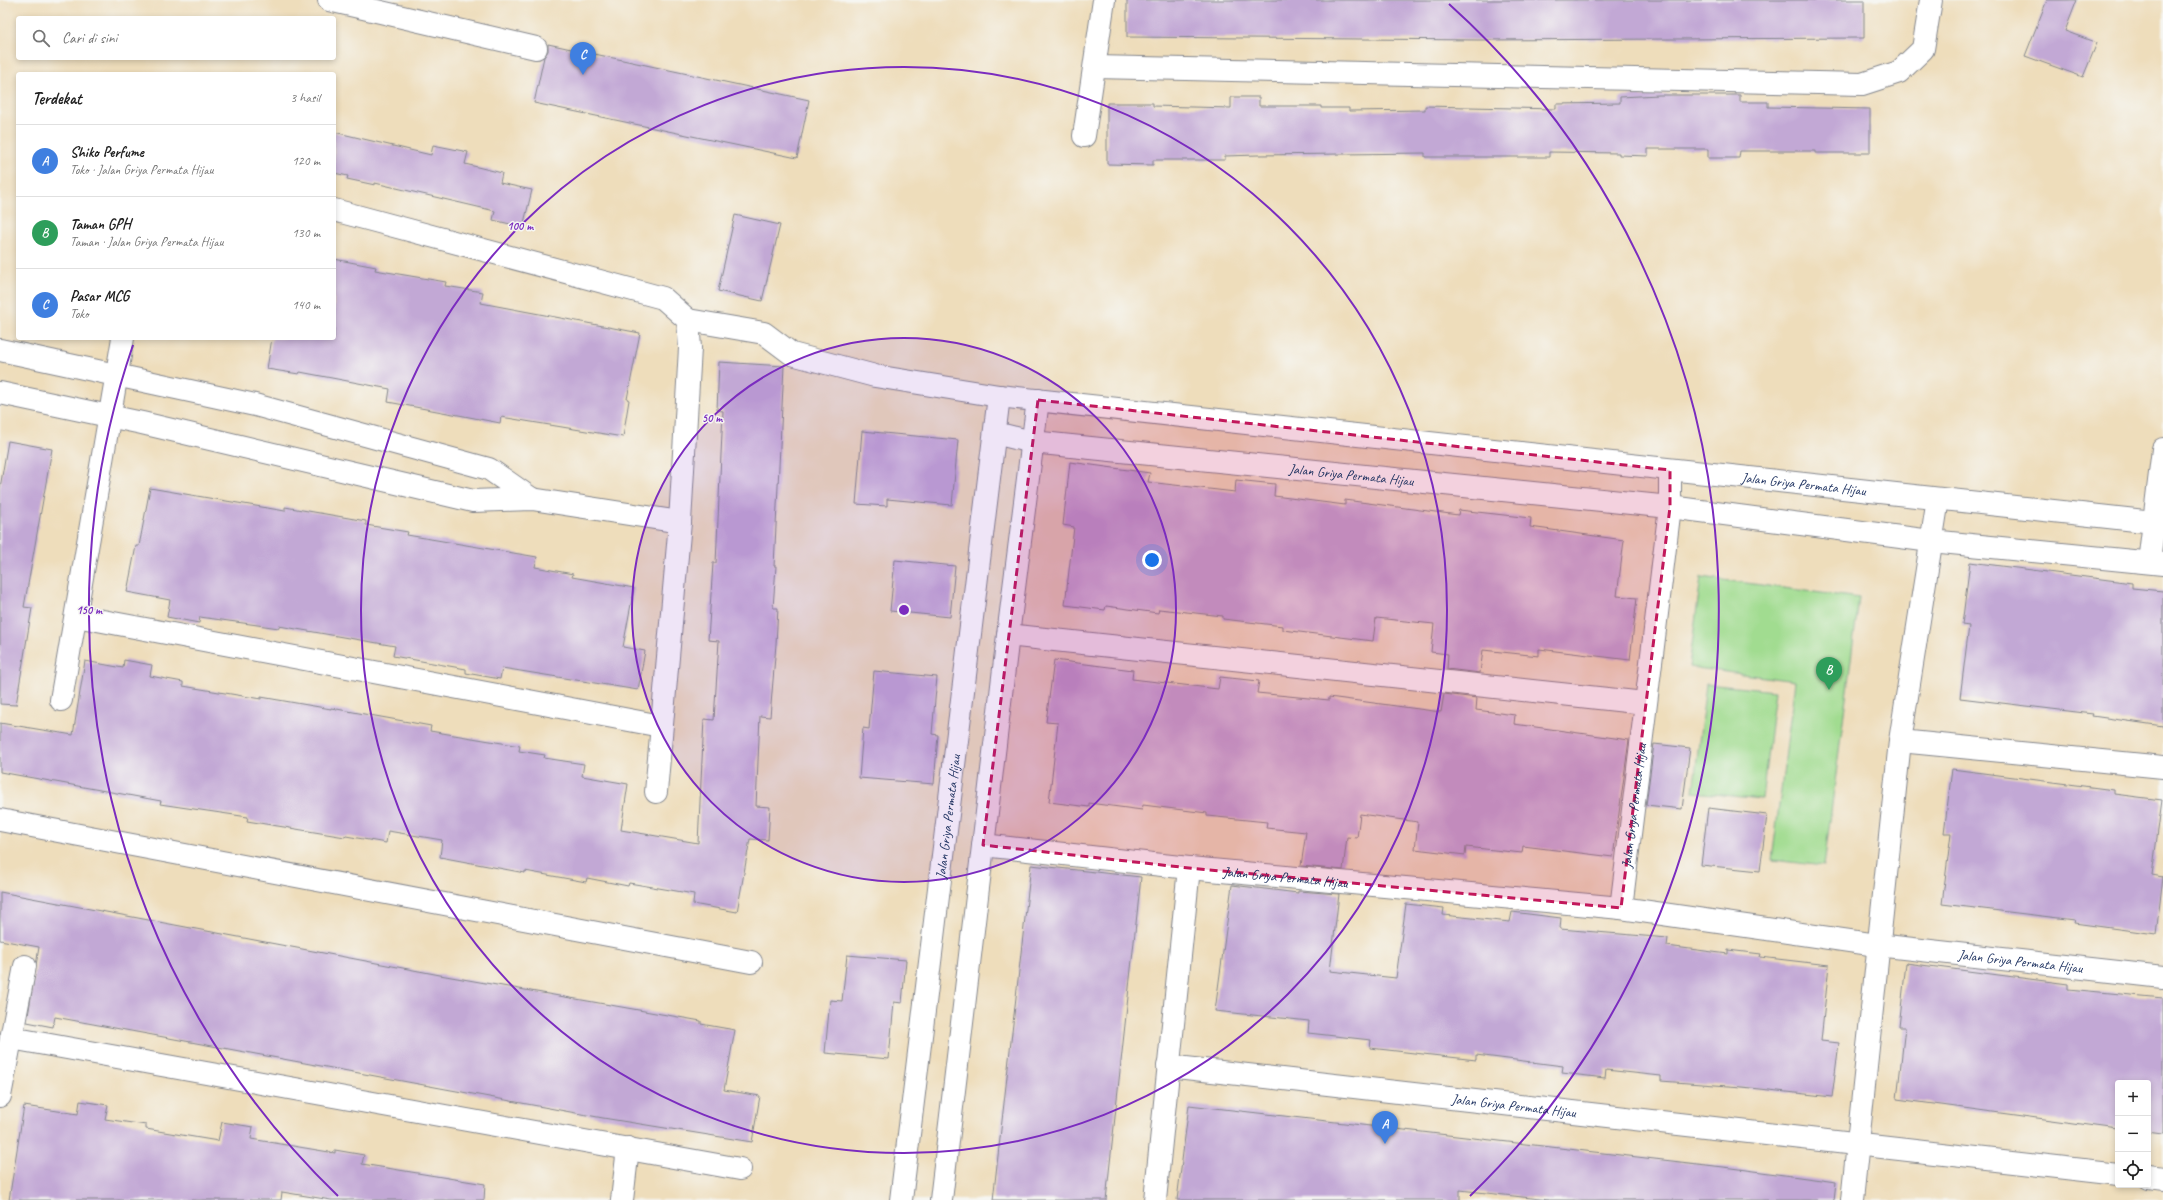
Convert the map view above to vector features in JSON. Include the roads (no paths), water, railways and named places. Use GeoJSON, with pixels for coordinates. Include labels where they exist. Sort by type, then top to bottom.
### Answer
{"type":"FeatureCollection","features":[{"type":"Feature","properties":{"kind":"street"},"geometry":{"type":"LineString","coordinates":[[329,0],[536,48]]}},
{"type":"Feature","properties":{"kind":"street"},"geometry":{"type":"LineString","coordinates":[[1084,136],[1104,0]]}},
{"type":"Feature","properties":{"kind":"street"},"geometry":{"type":"LineString","coordinates":[[1095,67],[1862,84],[1899,72],[1923,49],[1931,0]]}},
{"type":"Feature","properties":{"kind":"street"},"geometry":{"type":"LineString","coordinates":[[336,211],[663,298],[688,320],[764,333],[792,354],[875,376],[999,396]]}},
{"type":"Feature","properties":{"kind":"street"},"geometry":{"type":"LineString","coordinates":[[656,792],[680,522],[690,348],[688,320]]}},
{"type":"Feature","properties":{"kind":"street"},"geometry":{"type":"LineString","coordinates":[[61,700],[123,340]]}},
{"type":"Feature","properties":{"kind":"street"},"geometry":{"type":"LineString","coordinates":[[0,350],[117,377],[255,405],[489,469],[532,499]]}},
{"type":"Feature","properties":{"kind":"street"},"geometry":{"type":"LineString","coordinates":[[0,393],[110,416],[473,501],[532,499],[680,522]]}},
{"type":"Feature","properties":{"kind":"street","name":"Jalan Griya Permata Hijau"},"geometry":{"type":"LineString","coordinates":[[901,1200],[999,396],[1938,500],[2159,522]]}},
{"type":"Feature","properties":{"kind":"street"},"geometry":{"type":"LineString","coordinates":[[941,1200],[1008,635],[1038,400]]}},
{"type":"Feature","properties":{"kind":"street","name":"Jalan Griya Permata Hijau"},"geometry":{"type":"LineString","coordinates":[[995,433],[1032,442],[1670,507],[1931,541],[2156,563],[2163,449]]}},
{"type":"Feature","properties":{"kind":"street","name":"Jalan Griya Permata Hijau"},"geometry":{"type":"LineString","coordinates":[[1620,908],[1670,507],[1670,470]]}},
{"type":"Feature","properties":{"kind":"street"},"geometry":{"type":"LineString","coordinates":[[1852,1200],[1859,1144],[1877,945],[1900,740],[1938,500]]}},
{"type":"Feature","properties":{"kind":"street"},"geometry":{"type":"LineString","coordinates":[[76,616],[661,726]]}},
{"type":"Feature","properties":{"kind":"street"},"geometry":{"type":"LineString","coordinates":[[1008,635],[1645,703]]}},
{"type":"Feature","properties":{"kind":"street"},"geometry":{"type":"LineString","coordinates":[[1900,740],[2163,767]]}},
{"type":"Feature","properties":{"kind":"street"},"geometry":{"type":"LineString","coordinates":[[0,820],[751,962]]}},
{"type":"Feature","properties":{"kind":"street","name":"Jalan Griya Permata Hijau"},"geometry":{"type":"LineString","coordinates":[[983,845],[1188,868],[1620,908],[1877,945],[2163,977]]}},
{"type":"Feature","properties":{"kind":"street"},"geometry":{"type":"LineString","coordinates":[[1155,1200],[1188,868]]}},
{"type":"Feature","properties":{"kind":"street"},"geometry":{"type":"LineString","coordinates":[[0,1096],[25,966]]}},
{"type":"Feature","properties":{"kind":"street"},"geometry":{"type":"LineString","coordinates":[[11,1038],[740,1169]]}},
{"type":"Feature","properties":{"kind":"street","name":"Jalan Griya Permata Hijau"},"geometry":{"type":"LineString","coordinates":[[1168,1066],[2115,1174]]}},
{"type":"Feature","properties":{"kind":"street"},"geometry":{"type":"LineString","coordinates":[[622,1200],[628,1148]]}},
{"type":"Feature","properties":{"kind":"street"},"geometry":{"type":"LineString","coordinates":[[2151,1178],[2163,1180]]}},
{"type":"Feature","properties":{"kind":"place","name":"Pasar MCG"},"geometry":{"type":"Point","coordinates":[583,75]}},
{"type":"Feature","properties":{"kind":"place","name":"Taman GPH"},"geometry":{"type":"Point","coordinates":[1829,690]}},
{"type":"Feature","properties":{"kind":"place","name":"Shiko Perfume"},"geometry":{"type":"Point","coordinates":[1385,1144]}}]}
